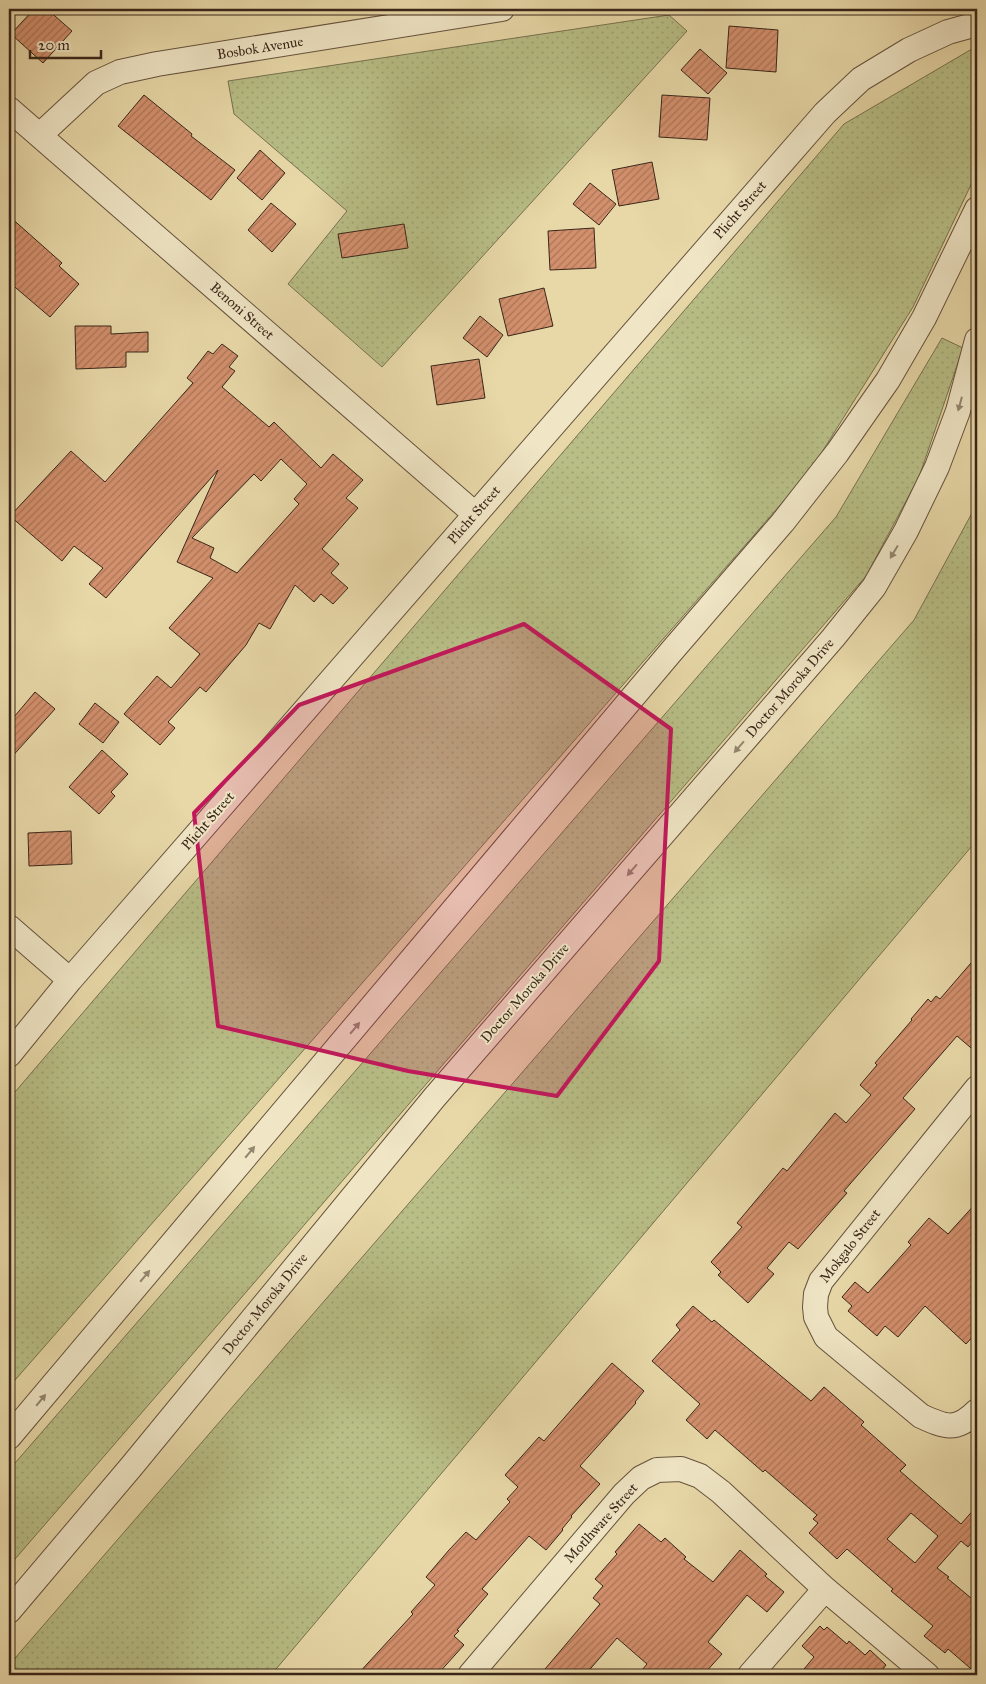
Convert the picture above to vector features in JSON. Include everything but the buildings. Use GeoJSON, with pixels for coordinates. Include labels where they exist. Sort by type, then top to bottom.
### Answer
{"type":"FeatureCollection","features":[{"type":"Feature","properties":{"kind":"street","name":"Bosbok Avenue"},"geometry":{"type":"LineString","coordinates":[[40,135],[96,83],[120,72],[502,9]]}},
{"type":"Feature","properties":{"kind":"street","name":"Plicht Street"},"geometry":{"type":"LineString","coordinates":[[9,1054],[70,980],[825,113],[861,79],[909,50],[948,32],[977,24]]}},
{"type":"Feature","properties":{"kind":"street","name":"Benoni Street"},"geometry":{"type":"LineString","coordinates":[[9,109],[475,514]]}},
{"type":"Feature","properties":{"kind":"street"},"geometry":{"type":"LineString","coordinates":[[9,1437],[670,653],[783,522],[837,453],[888,380],[924,318],[977,209]]}},
{"type":"Feature","properties":{"kind":"street","name":"Doctor Moroka Drive"},"geometry":{"type":"LineString","coordinates":[[9,1611],[131,1467],[434,1098],[833,638],[874,587],[906,531],[937,467],[958,411],[977,340]]}},
{"type":"Feature","properties":{"kind":"street"},"geometry":{"type":"LineString","coordinates":[[9,927],[70,980]]}},
{"type":"Feature","properties":{"kind":"street","name":"Mokgalo Street"},"geometry":{"type":"LineString","coordinates":[[977,1088],[821,1281],[816,1294],[815,1306],[816,1317],[826,1337],[920,1416],[951,1427],[968,1420],[977,1411]]}},
{"type":"Feature","properties":{"kind":"street","name":"Motlhware Street"},"geometry":{"type":"LineString","coordinates":[[470,1675],[624,1494],[641,1478],[657,1470],[681,1469],[700,1476],[721,1492],[826,1589],[927,1675]]}},
{"type":"Feature","properties":{"kind":"street"},"geometry":{"type":"LineString","coordinates":[[750,1675],[826,1589]]}},
{"type":"Feature","properties":{"kind":"highlighted area"},"geometry":{"type":"Polygon","coordinates":[[[524,624],[671,729],[659,961],[557,1096],[408,1071],[218,1026],[194,813],[299,705],[524,624]]]}},
{"type":"Feature","properties":{"kind":"green space"},"geometry":{"type":"Polygon","coordinates":[[[669,15],[687,31],[382,367],[288,284],[347,211],[234,114],[228,81],[669,15]]]}},
{"type":"Feature","properties":{"kind":"green space"},"geometry":{"type":"Polygon","coordinates":[[[977,46],[977,172],[913,307],[810,471],[9,1387],[9,1099],[844,124],[977,46]]]}},
{"type":"Feature","properties":{"kind":"green space"},"geometry":{"type":"Polygon","coordinates":[[[942,338],[963,348],[919,477],[866,576],[9,1566],[9,1470],[836,517],[942,338]]]}},
{"type":"Feature","properties":{"kind":"green space"},"geometry":{"type":"Polygon","coordinates":[[[977,495],[977,840],[271,1675],[9,1675],[9,1665],[914,620],[972,513],[977,495]]]}}]}
